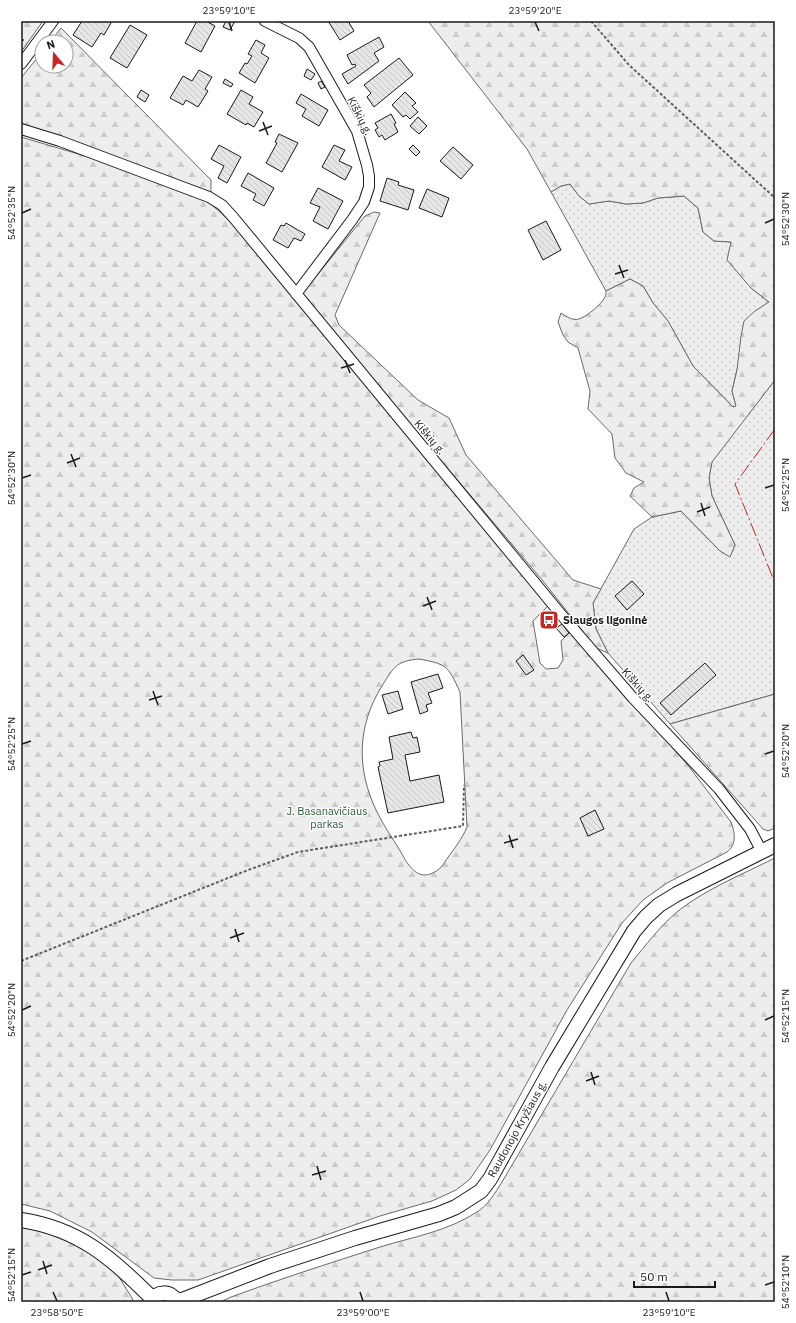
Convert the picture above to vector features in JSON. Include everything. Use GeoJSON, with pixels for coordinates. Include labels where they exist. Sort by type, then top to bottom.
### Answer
{"type":"FeatureCollection","features":[{"type":"Feature","properties":{"kind":"main road","name":"Raudonojo Kryžiaus g."},"geometry":{"type":"LineString","coordinates":[[177,1302],[270,1266],[355,1238],[439,1214],[456,1207],[481,1191],[490,1179],[552,1067],[634,931],[659,905],[676,894],[775,845]]}},
{"type":"Feature","properties":{"kind":"main road"},"geometry":{"type":"LineString","coordinates":[[21,1220],[50,1226],[72,1234],[93,1246],[114,1262],[151,1300],[156,1295],[164,1293],[172,1296],[177,1302]]}},
{"type":"Feature","properties":{"kind":"street"},"geometry":{"type":"LineString","coordinates":[[21,64],[53,21]]}},
{"type":"Feature","properties":{"kind":"street","name":"Kiškių g."},"geometry":{"type":"LineString","coordinates":[[265,21],[299,38],[309,47],[356,131],[369,176],[364,202],[296,294],[564,618],[633,698],[727,799],[750,829],[762,852]]}},
{"type":"Feature","properties":{"kind":"street"},"geometry":{"type":"LineString","coordinates":[[21,129],[60,141],[209,197],[222,205],[233,217],[296,294]]}},
{"type":"Feature","properties":{"kind":"path"},"geometry":{"type":"LineString","coordinates":[[591,21],[629,65],[775,198]]}},
{"type":"Feature","properties":{"kind":"path"},"geometry":{"type":"LineString","coordinates":[[21,960],[248,870],[298,852],[463,826],[464,785]]}},
{"type":"Feature","properties":{"kind":"green space"},"geometry":{"type":"Polygon","coordinates":[[[21,21],[43,21],[21,52],[21,21]]]}},
{"type":"Feature","properties":{"kind":"green space"},"geometry":{"type":"Polygon","coordinates":[[[428,21],[775,21],[775,380],[712,462],[709,478],[712,496],[735,545],[730,557],[720,551],[681,511],[652,517],[630,496],[634,488],[644,482],[626,473],[615,458],[612,434],[588,409],[590,391],[578,348],[568,342],[563,335],[558,322],[561,313],[574,319],[579,319],[586,316],[601,303],[606,291],[630,279],[643,286],[653,303],[668,321],[693,366],[733,407],[736,406],[732,391],[737,370],[744,321],[755,311],[769,302],[751,288],[727,260],[731,242],[714,241],[703,232],[698,208],[684,196],[658,198],[643,203],[626,204],[609,201],[589,204],[579,196],[570,184],[561,186],[551,192],[527,149],[428,21]]]}},
{"type":"Feature","properties":{"kind":"green space"},"geometry":{"type":"Polygon","coordinates":[[[61,28],[67,34],[56,34],[61,28]]]}},
{"type":"Feature","properties":{"kind":"green space"},"geometry":{"type":"Polygon","coordinates":[[[74,41],[211,180],[211,192],[21,123],[21,78],[34,62],[34,74],[74,74],[74,41]]]}},
{"type":"Feature","properties":{"kind":"green space","name":"J. Basanavičiaus parkas"},"geometry":{"type":"Polygon","coordinates":[[[21,137],[102,161],[206,200],[240,231],[548,606],[533,621],[540,663],[546,669],[558,668],[563,660],[561,641],[569,633],[571,633],[687,764],[731,822],[734,842],[727,852],[667,883],[643,900],[622,923],[567,1010],[490,1150],[470,1179],[456,1190],[432,1201],[380,1216],[198,1280],[154,1278],[92,1232],[50,1211],[21,1204],[21,137]],[[419,659],[400,663],[396,666],[382,686],[368,717],[362,748],[365,780],[379,817],[409,866],[416,872],[425,875],[438,870],[441,867],[460,840],[467,827],[460,692],[446,668],[436,663],[419,659]]]}},
{"type":"Feature","properties":{"kind":"green space"},"geometry":{"type":"Polygon","coordinates":[[[570,184],[579,196],[589,204],[609,201],[626,204],[643,203],[658,198],[684,196],[698,208],[703,232],[714,241],[731,242],[751,288],[770,303],[755,311],[732,391],[736,406],[733,407],[693,366],[668,321],[653,303],[643,286],[630,279],[606,291],[551,192],[561,186],[570,184]]]}},
{"type":"Feature","properties":{"kind":"green space"},"geometry":{"type":"Polygon","coordinates":[[[374,212],[380,213],[335,315],[339,325],[418,400],[449,418],[466,455],[573,580],[601,589],[593,603],[596,629],[608,653],[596,648],[543,581],[301,295],[365,216],[374,212]]]}},
{"type":"Feature","properties":{"kind":"green space"},"geometry":{"type":"Polygon","coordinates":[[[775,380],[775,694],[670,724],[608,653],[596,629],[593,603],[634,529],[652,517],[681,511],[720,551],[730,556],[735,545],[712,496],[709,478],[712,461],[775,380]]]}},
{"type":"Feature","properties":{"kind":"green space"},"geometry":{"type":"Polygon","coordinates":[[[775,694],[775,828],[768,831],[763,829],[670,724],[775,694]]]}},
{"type":"Feature","properties":{"kind":"green space"},"geometry":{"type":"Polygon","coordinates":[[[775,858],[775,1302],[220,1302],[249,1290],[305,1271],[442,1229],[466,1219],[485,1206],[502,1182],[631,963],[659,929],[678,911],[700,896],[775,858]]]}},
{"type":"Feature","properties":{"kind":"green space"},"geometry":{"type":"Polygon","coordinates":[[[21,1226],[54,1235],[89,1251],[114,1269],[133,1302],[21,1302],[21,1226]]]}},
{"type":"Feature","properties":{"kind":"building"},"geometry":{"type":"Polygon","coordinates":[[[82,21],[109,21],[111,23],[104,35],[101,33],[92,47],[74,34],[82,21]]]}},
{"type":"Feature","properties":{"kind":"building"},"geometry":{"type":"Polygon","coordinates":[[[197,21],[206,21],[215,26],[201,52],[185,43],[197,21]]]}},
{"type":"Feature","properties":{"kind":"building"},"geometry":{"type":"Polygon","coordinates":[[[226,21],[235,21],[230,30],[223,27],[226,21]]]}},
{"type":"Feature","properties":{"kind":"building"},"geometry":{"type":"Polygon","coordinates":[[[328,21],[348,21],[354,31],[340,40],[328,21]]]}},
{"type":"Feature","properties":{"kind":"building"},"geometry":{"type":"Polygon","coordinates":[[[130,25],[147,35],[127,68],[110,58],[130,25]]]}},
{"type":"Feature","properties":{"kind":"building"},"geometry":{"type":"Polygon","coordinates":[[[379,37],[384,47],[374,53],[379,61],[348,84],[342,74],[356,66],[355,64],[352,65],[347,55],[379,37]]]}},
{"type":"Feature","properties":{"kind":"building"},"geometry":{"type":"Polygon","coordinates":[[[256,40],[265,45],[261,53],[269,58],[255,83],[239,73],[245,63],[247,64],[252,56],[248,54],[256,40]]]}},
{"type":"Feature","properties":{"kind":"building"},"geometry":{"type":"Polygon","coordinates":[[[399,58],[413,75],[374,107],[367,97],[371,93],[364,85],[399,58]]]}},
{"type":"Feature","properties":{"kind":"building"},"geometry":{"type":"Polygon","coordinates":[[[307,69],[315,74],[311,80],[304,76],[307,69]]]}},
{"type":"Feature","properties":{"kind":"building"},"geometry":{"type":"Polygon","coordinates":[[[199,70],[212,77],[205,89],[208,91],[198,107],[186,100],[183,105],[170,98],[183,76],[192,81],[199,70]]]}},
{"type":"Feature","properties":{"kind":"building"},"geometry":{"type":"Polygon","coordinates":[[[225,79],[233,84],[231,87],[223,83],[225,79]]]}},
{"type":"Feature","properties":{"kind":"building"},"geometry":{"type":"Polygon","coordinates":[[[321,81],[325,87],[321,89],[318,83],[321,81]]]}},
{"type":"Feature","properties":{"kind":"building"},"geometry":{"type":"Polygon","coordinates":[[[141,90],[149,95],[145,102],[137,97],[141,90]]]}},
{"type":"Feature","properties":{"kind":"building"},"geometry":{"type":"Polygon","coordinates":[[[241,90],[253,97],[249,104],[263,112],[254,127],[247,123],[246,125],[227,114],[241,90]]]}},
{"type":"Feature","properties":{"kind":"building"},"geometry":{"type":"Polygon","coordinates":[[[405,92],[416,103],[412,106],[418,112],[410,119],[406,115],[403,117],[392,105],[405,92]]]}},
{"type":"Feature","properties":{"kind":"building"},"geometry":{"type":"Polygon","coordinates":[[[301,94],[328,110],[319,126],[302,116],[306,109],[296,103],[301,94]]]}},
{"type":"Feature","properties":{"kind":"building"},"geometry":{"type":"Polygon","coordinates":[[[391,114],[396,123],[394,124],[398,132],[385,140],[382,135],[379,137],[375,130],[378,128],[375,123],[391,114]]]}},
{"type":"Feature","properties":{"kind":"building"},"geometry":{"type":"Polygon","coordinates":[[[418,117],[427,126],[419,134],[410,126],[418,117]]]}},
{"type":"Feature","properties":{"kind":"building"},"geometry":{"type":"Polygon","coordinates":[[[279,134],[298,143],[282,172],[266,163],[277,143],[275,142],[279,134]]]}},
{"type":"Feature","properties":{"kind":"building"},"geometry":{"type":"Polygon","coordinates":[[[219,145],[241,157],[227,183],[218,178],[224,166],[211,159],[219,145]]]}},
{"type":"Feature","properties":{"kind":"building"},"geometry":{"type":"Polygon","coordinates":[[[334,145],[345,150],[339,161],[352,167],[345,180],[322,167],[334,145]]]}},
{"type":"Feature","properties":{"kind":"building"},"geometry":{"type":"Polygon","coordinates":[[[413,145],[420,152],[416,156],[409,149],[413,145]]]}},
{"type":"Feature","properties":{"kind":"building"},"geometry":{"type":"Polygon","coordinates":[[[453,147],[473,165],[461,179],[440,161],[453,147]]]}},
{"type":"Feature","properties":{"kind":"building"},"geometry":{"type":"Polygon","coordinates":[[[248,173],[274,188],[264,206],[253,200],[256,194],[241,186],[248,173]]]}},
{"type":"Feature","properties":{"kind":"building"},"geometry":{"type":"Polygon","coordinates":[[[387,178],[399,182],[398,185],[414,190],[408,210],[380,201],[387,178]]]}},
{"type":"Feature","properties":{"kind":"building"},"geometry":{"type":"Polygon","coordinates":[[[318,188],[343,201],[328,229],[313,221],[320,207],[310,203],[318,188]]]}},
{"type":"Feature","properties":{"kind":"building"},"geometry":{"type":"Polygon","coordinates":[[[427,189],[449,198],[442,217],[419,208],[427,189]]]}},
{"type":"Feature","properties":{"kind":"building"},"geometry":{"type":"Polygon","coordinates":[[[546,221],[561,250],[543,260],[528,230],[546,221]]]}},
{"type":"Feature","properties":{"kind":"building"},"geometry":{"type":"Polygon","coordinates":[[[286,223],[305,234],[301,241],[294,238],[288,248],[273,240],[281,225],[284,226],[286,223]]]}},
{"type":"Feature","properties":{"kind":"building"},"geometry":{"type":"Polygon","coordinates":[[[632,581],[644,594],[627,610],[615,596],[632,581]]]}},
{"type":"Feature","properties":{"kind":"building"},"geometry":{"type":"Polygon","coordinates":[[[562,624],[569,633],[564,637],[556,628],[562,624]]]}},
{"type":"Feature","properties":{"kind":"building"},"geometry":{"type":"Polygon","coordinates":[[[523,655],[534,670],[526,675],[516,661],[523,655]]]}},
{"type":"Feature","properties":{"kind":"building"},"geometry":{"type":"Polygon","coordinates":[[[705,663],[716,675],[671,715],[660,703],[705,663]]]}},
{"type":"Feature","properties":{"kind":"building"},"geometry":{"type":"Polygon","coordinates":[[[438,674],[443,688],[428,693],[432,703],[426,705],[428,711],[420,714],[411,682],[438,674]]]}},
{"type":"Feature","properties":{"kind":"building"},"geometry":{"type":"Polygon","coordinates":[[[398,691],[403,709],[388,714],[382,695],[398,691]]]}},
{"type":"Feature","properties":{"kind":"building"},"geometry":{"type":"Polygon","coordinates":[[[411,732],[413,738],[417,737],[420,752],[405,755],[410,781],[439,775],[444,802],[388,813],[378,767],[380,766],[379,762],[393,759],[389,737],[411,732]]]}},
{"type":"Feature","properties":{"kind":"building"},"geometry":{"type":"Polygon","coordinates":[[[595,810],[604,829],[588,836],[580,818],[595,810]]]}},
{"type":"Feature","properties":{"kind":"power"},"geometry":{"type":"LineString","coordinates":[[775,429],[735,484],[775,583]]}},
{"type":"Feature","properties":{"kind":"place","name":"Slaugos ligoninė"},"geometry":{"type":"Point","coordinates":[549,620]}}]}
